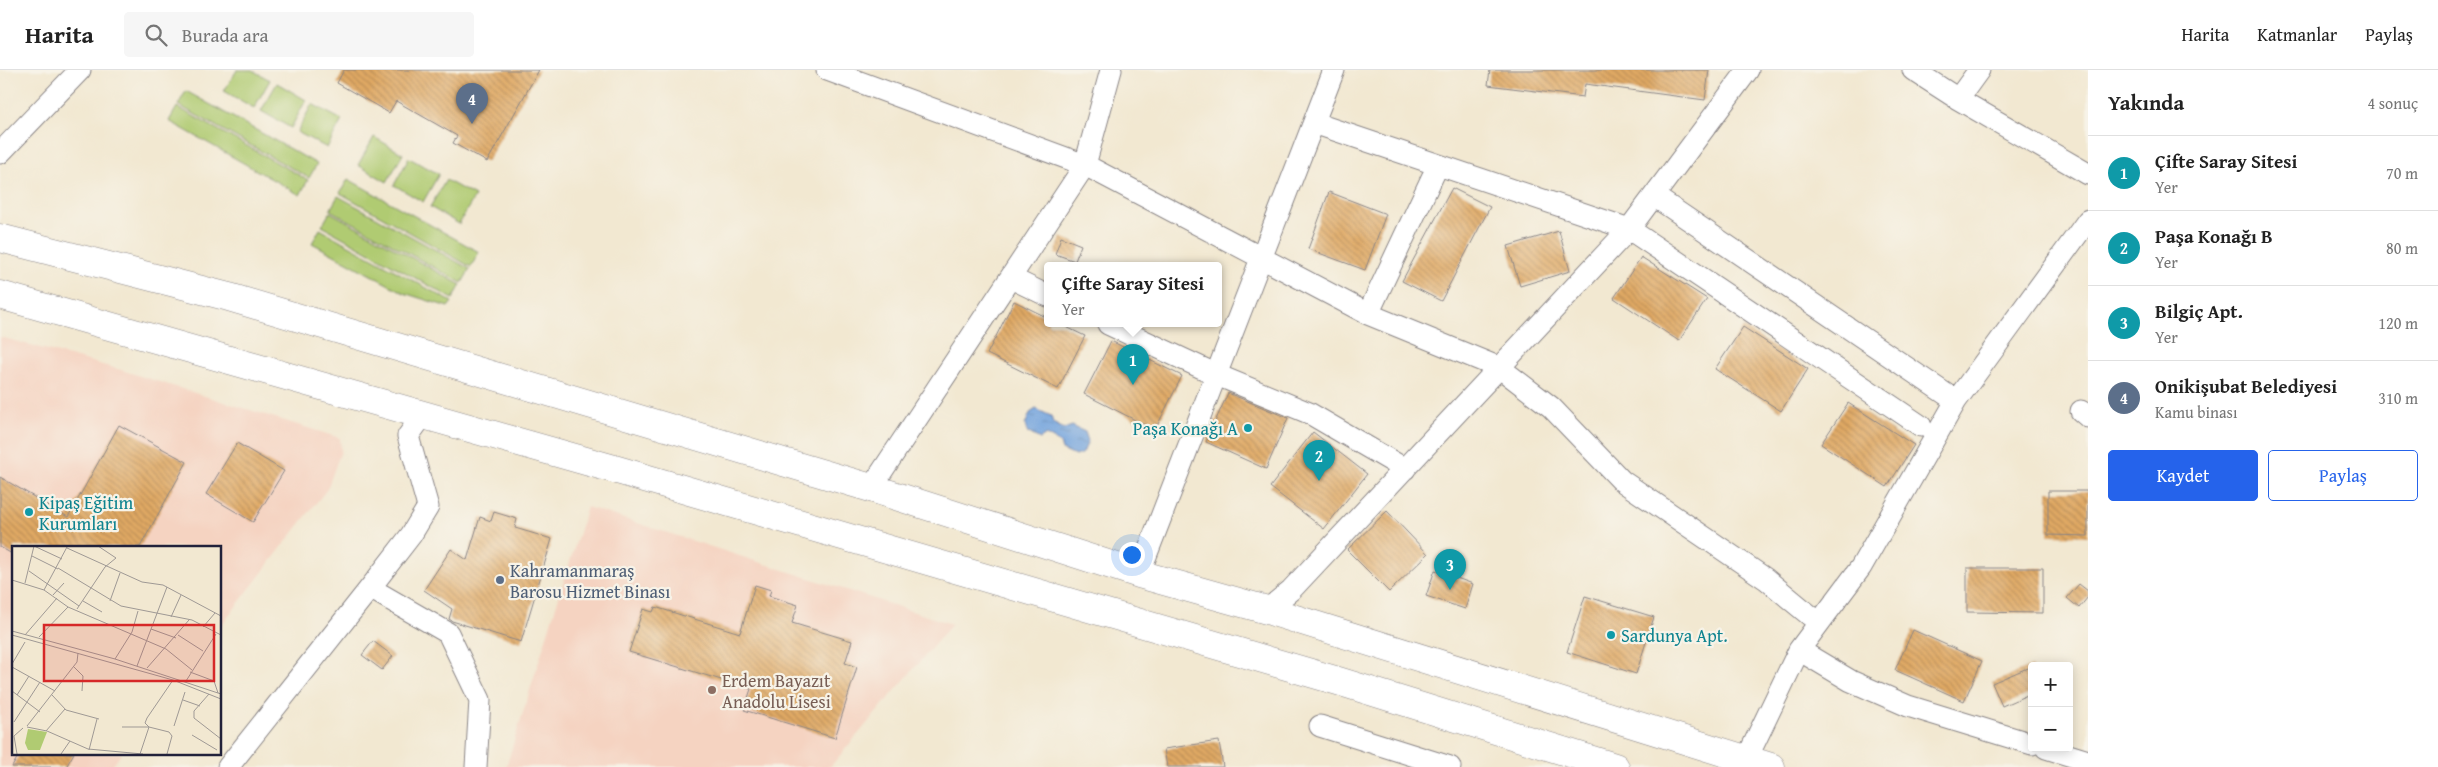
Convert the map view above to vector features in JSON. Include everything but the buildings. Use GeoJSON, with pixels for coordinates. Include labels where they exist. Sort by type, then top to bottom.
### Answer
{"type":"FeatureCollection","features":[{"type":"Feature","properties":{"kind":"main road"},"geometry":{"type":"LineString","coordinates":[[0,238],[229,297],[871,488],[1140,574],[1267,610],[1759,763]]}},
{"type":"Feature","properties":{"kind":"main road"},"geometry":{"type":"LineString","coordinates":[[0,295],[424,414],[1319,676],[1586,762],[1615,767]]}},
{"type":"Feature","properties":{"kind":"street"},"geometry":{"type":"LineString","coordinates":[[0,153],[80,70]]}},
{"type":"Feature","properties":{"kind":"street"},"geometry":{"type":"LineString","coordinates":[[827,70],[1085,165],[1262,260],[1368,314],[1500,368],[1551,407],[1622,481],[1766,579],[1819,623]]}},
{"type":"Feature","properties":{"kind":"street"},"geometry":{"type":"LineString","coordinates":[[871,488],[1085,165],[1111,70]]}},
{"type":"Feature","properties":{"kind":"street"},"geometry":{"type":"LineString","coordinates":[[1140,574],[1334,70]]}},
{"type":"Feature","properties":{"kind":"street"},"geometry":{"type":"LineString","coordinates":[[1267,610],[1291,590],[1629,230],[1748,70]]}},
{"type":"Feature","properties":{"kind":"street"},"geometry":{"type":"LineString","coordinates":[[1912,70],[1958,99],[2088,174]]}},
{"type":"Feature","properties":{"kind":"street"},"geometry":{"type":"LineString","coordinates":[[1958,99],[1979,70]]}},
{"type":"Feature","properties":{"kind":"street"},"geometry":{"type":"LineString","coordinates":[[1314,122],[1629,230],[1921,426]]}},
{"type":"Feature","properties":{"kind":"street"},"geometry":{"type":"LineString","coordinates":[[1368,314],[1438,165]]}},
{"type":"Feature","properties":{"kind":"street"},"geometry":{"type":"LineString","coordinates":[[1654,196],[1956,400]]}},
{"type":"Feature","properties":{"kind":"street"},"geometry":{"type":"LineString","coordinates":[[1759,763],[1799,650],[1861,567],[1956,400],[2088,220]]}},
{"type":"Feature","properties":{"kind":"street"},"geometry":{"type":"LineString","coordinates":[[1011,278],[1044,294]]}},
{"type":"Feature","properties":{"kind":"street"},"geometry":{"type":"LineString","coordinates":[[1114,327],[1217,375],[1309,413],[1405,469]]}},
{"type":"Feature","properties":{"kind":"street"},"geometry":{"type":"LineString","coordinates":[[228,767],[370,588],[428,508],[408,436],[424,414]]}},
{"type":"Feature","properties":{"kind":"street"},"geometry":{"type":"LineString","coordinates":[[370,588],[448,633],[480,700],[476,767]]}},
{"type":"Feature","properties":{"kind":"street"},"geometry":{"type":"LineString","coordinates":[[1799,650],[1851,680],[1908,706],[2028,743]]}},
{"type":"Feature","properties":{"kind":"street"},"geometry":{"type":"LineString","coordinates":[[1320,726],[1450,767]]}},
{"type":"Feature","properties":{"kind":"street"},"geometry":{"type":"LineString","coordinates":[[2059,752],[2088,761]]}},
{"type":"Feature","properties":{"kind":"shaded area"},"geometry":{"type":"Polygon","coordinates":[[[0,337],[121,370],[340,438],[341,451],[327,489],[221,626],[221,546],[12,546],[12,754],[121,754],[111,767],[0,767],[0,337]]]}},
{"type":"Feature","properties":{"kind":"shaded area","name":"Erdem Bayazıt Anadolu Lisesi"},"geometry":{"type":"Polygon","coordinates":[[[587,507],[952,624],[830,767],[506,767],[587,507]]]}},
{"type":"Feature","properties":{"kind":"green space"},"geometry":{"type":"Polygon","coordinates":[[[237,70],[252,70],[270,80],[254,108],[224,91],[237,70]]]}},
{"type":"Feature","properties":{"kind":"green space"},"geometry":{"type":"Polygon","coordinates":[[[277,83],[306,100],[291,128],[261,111],[277,83]]]}},
{"type":"Feature","properties":{"kind":"green space"},"geometry":{"type":"Polygon","coordinates":[[[186,91],[317,164],[309,178],[178,105],[186,91]]]}},
{"type":"Feature","properties":{"kind":"green space"},"geometry":{"type":"Polygon","coordinates":[[[312,104],[342,120],[327,148],[297,132],[312,104]]]}},
{"type":"Feature","properties":{"kind":"green space"},"geometry":{"type":"Polygon","coordinates":[[[177,107],[308,180],[300,195],[169,121],[177,107]]]}},
{"type":"Feature","properties":{"kind":"green space"},"geometry":{"type":"Polygon","coordinates":[[[374,137],[403,154],[387,182],[358,165],[374,137]]]}},
{"type":"Feature","properties":{"kind":"green space"},"geometry":{"type":"Polygon","coordinates":[[[409,158],[439,174],[423,202],[394,185],[409,158]]]}},
{"type":"Feature","properties":{"kind":"green space"},"geometry":{"type":"Polygon","coordinates":[[[348,179],[479,252],[471,267],[340,193],[348,179]]]}},
{"type":"Feature","properties":{"kind":"green space"},"geometry":{"type":"Polygon","coordinates":[[[446,180],[475,196],[459,224],[430,207],[446,180]]]}},
{"type":"Feature","properties":{"kind":"green space"},"geometry":{"type":"Polygon","coordinates":[[[338,196],[470,269],[462,283],[330,210],[338,196]]]}},
{"type":"Feature","properties":{"kind":"green space"},"geometry":{"type":"Polygon","coordinates":[[[330,212],[461,285],[453,299],[322,226],[330,212]]]}},
{"type":"Feature","properties":{"kind":"green space"},"geometry":{"type":"Polygon","coordinates":[[[320,229],[452,302],[448,307],[404,293],[312,243],[320,229]]]}},
{"type":"Feature","properties":{"kind":"water"},"geometry":{"type":"Polygon","coordinates":[[[1036,409],[1051,416],[1053,423],[1064,429],[1072,426],[1085,432],[1088,441],[1083,453],[1075,456],[1062,450],[1060,443],[1046,435],[1040,439],[1027,432],[1025,425],[1030,413],[1036,409]]]}},
{"type":"Feature","properties":{"kind":"place","name":"Onikişubat Belediyesi"},"geometry":{"type":"Point","coordinates":[472,124]}},
{"type":"Feature","properties":{"kind":"place","name":"Çifte Saray Sitesi"},"geometry":{"type":"Point","coordinates":[1133,385]}},
{"type":"Feature","properties":{"kind":"place","name":"Paşa Konağı A"},"geometry":{"type":"Point","coordinates":[1248,428]}},
{"type":"Feature","properties":{"kind":"place","name":"Paşa Konağı B"},"geometry":{"type":"Point","coordinates":[1319,481]}},
{"type":"Feature","properties":{"kind":"place","name":"Kipaş Eğitim Kurumları"},"geometry":{"type":"Point","coordinates":[29,512]}},
{"type":"Feature","properties":{"kind":"place","name":"Kahramanmaraş Barosu Hizmet Binası"},"geometry":{"type":"Point","coordinates":[500,580]}},
{"type":"Feature","properties":{"kind":"place","name":"Bilgiç Apt."},"geometry":{"type":"Point","coordinates":[1450,590]}},
{"type":"Feature","properties":{"kind":"place","name":"Sardunya Apt."},"geometry":{"type":"Point","coordinates":[1611,635]}},
{"type":"Feature","properties":{"kind":"place","name":"Erdem Bayazıt Anadolu Lisesi"},"geometry":{"type":"Point","coordinates":[712,690]}}]}
